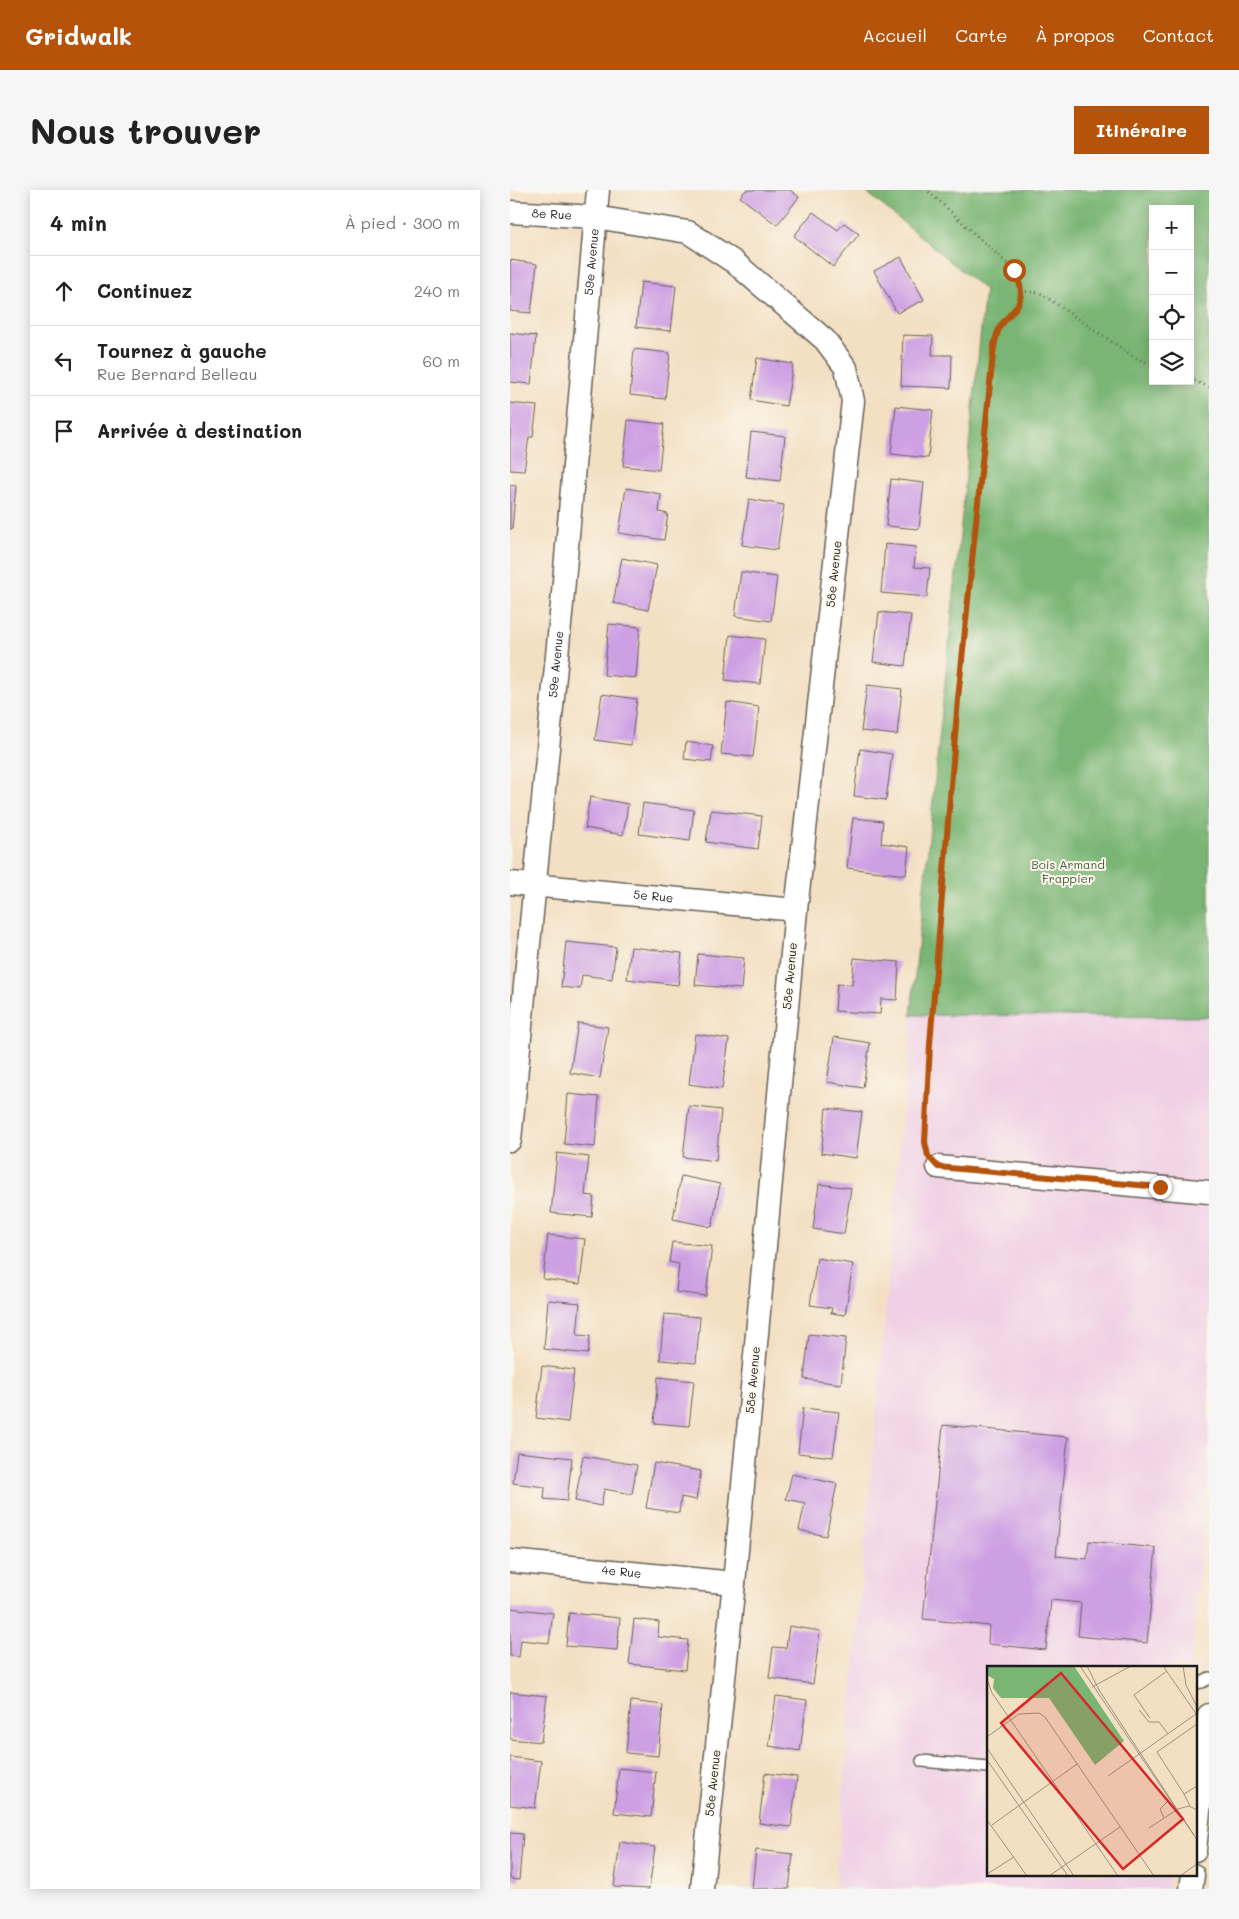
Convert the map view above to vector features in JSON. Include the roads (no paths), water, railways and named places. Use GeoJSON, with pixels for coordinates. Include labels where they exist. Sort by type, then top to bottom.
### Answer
{"type":"FeatureCollection","features":[{"type":"Feature","properties":{"kind":"street","name":"59e Avenue"},"geometry":{"type":"LineString","coordinates":[[510,1140],[562,604],[598,190]]}},
{"type":"Feature","properties":{"kind":"street","name":"8e Rue"},"geometry":{"type":"LineString","coordinates":[[510,212],[595,217]]}},
{"type":"Feature","properties":{"kind":"street","name":"58e Avenue"},"geometry":{"type":"LineString","coordinates":[[595,217],[688,232],[734,262],[825,340],[846,368],[853,401],[796,910],[734,1583],[702,1889]]}},
{"type":"Feature","properties":{"kind":"street","name":"5e Rue"},"geometry":{"type":"LineString","coordinates":[[510,883],[796,910]]}},
{"type":"Feature","properties":{"kind":"street"},"geometry":{"type":"LineString","coordinates":[[938,1167],[1209,1192]]}},
{"type":"Feature","properties":{"kind":"street","name":"4e Rue"},"geometry":{"type":"LineString","coordinates":[[510,1561],[734,1583]]}},
{"type":"Feature","properties":{"kind":"street"},"geometry":{"type":"LineString","coordinates":[[1196,1841],[1209,1715]]}},
{"type":"Feature","properties":{"kind":"street"},"geometry":{"type":"LineString","coordinates":[[1191,1889],[1193,1876]]}},
{"type":"Feature","properties":{"kind":"lane"},"geometry":{"type":"LineString","coordinates":[[1196,1683],[1209,1678]]}},
{"type":"Feature","properties":{"kind":"lane"},"geometry":{"type":"LineString","coordinates":[[922,1761],[987,1767]]}},
{"type":"Feature","properties":{"kind":"park label","name":"Bois Armand Frappier"},"geometry":{"type":"Point","coordinates":[1068,872]}}]}
